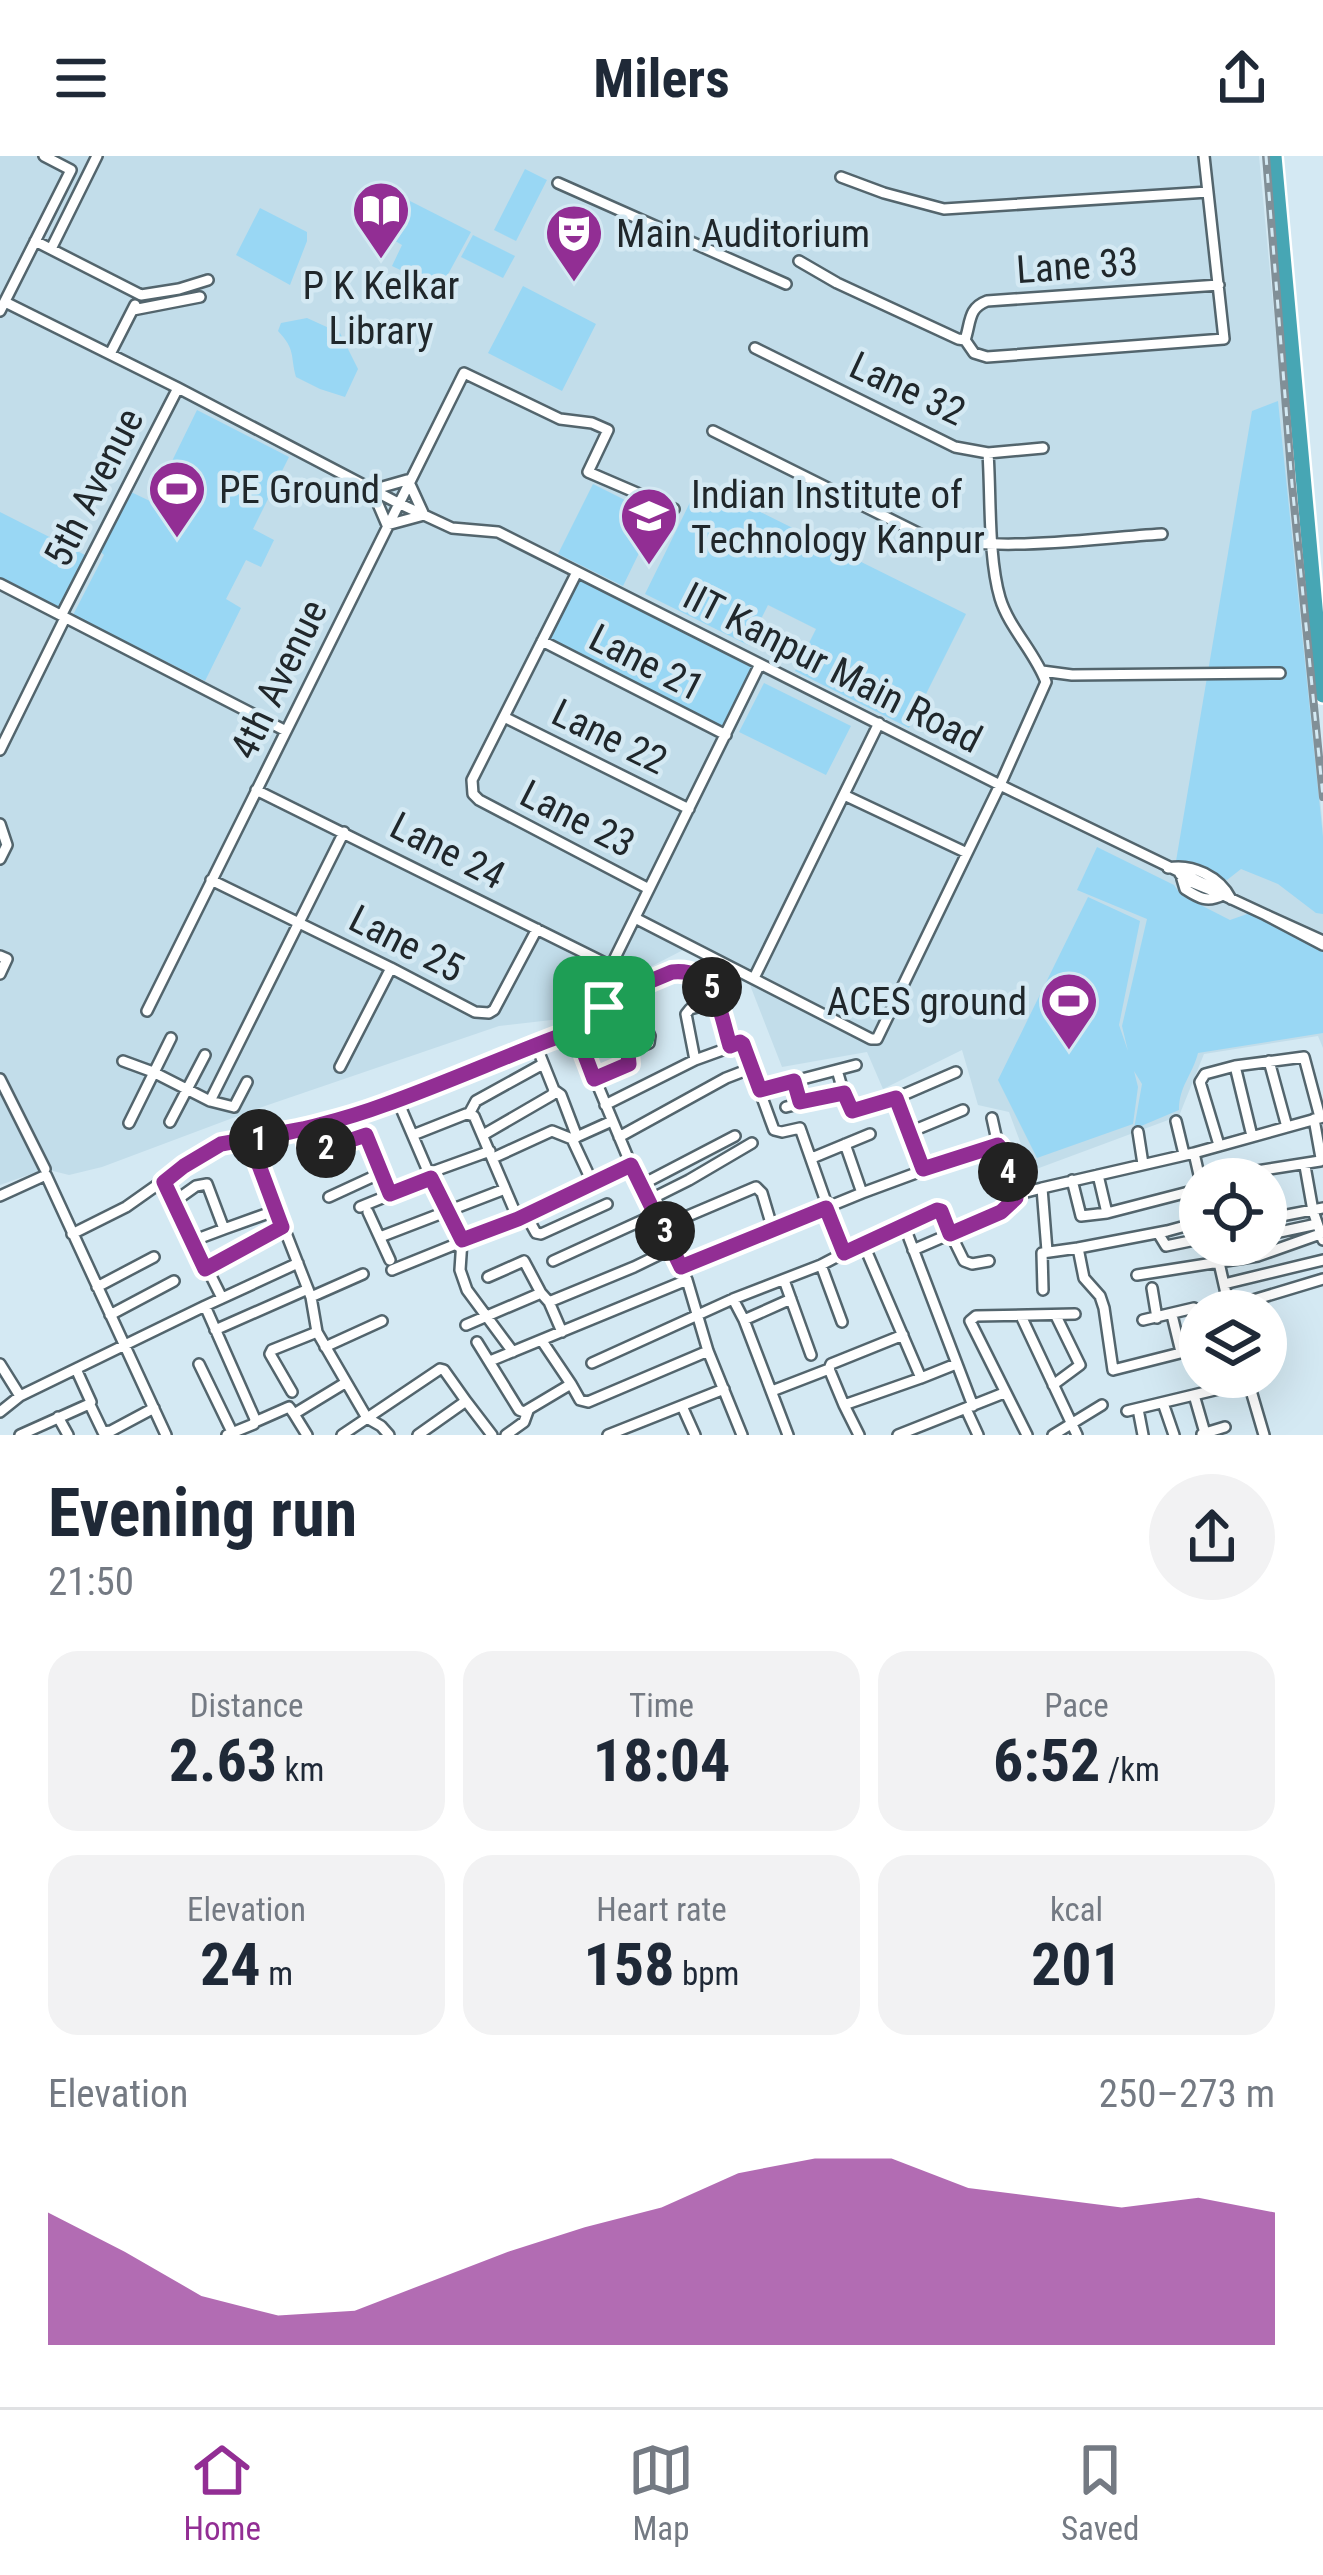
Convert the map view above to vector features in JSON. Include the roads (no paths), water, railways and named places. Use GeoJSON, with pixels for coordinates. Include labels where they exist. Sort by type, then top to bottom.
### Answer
{"type":"FeatureCollection","features":[{"type":"Feature","properties":{"kind":"highway"},"geometry":{"type":"LineString","coordinates":[[1279,156],[1323,616]]}},
{"type":"Feature","properties":{"kind":"highway"},"geometry":{"type":"LineString","coordinates":[[1279,156],[1323,695]]}},
{"type":"Feature","properties":{"kind":"street"},"geometry":{"type":"LineString","coordinates":[[2,306],[71,170],[44,156]]}},
{"type":"Feature","properties":{"kind":"street"},"geometry":{"type":"LineString","coordinates":[[51,249],[97,156]]}},
{"type":"Feature","properties":{"kind":"street"},"geometry":{"type":"LineString","coordinates":[[799,261],[965,340],[974,353],[987,357],[1224,339],[1204,156]]}},
{"type":"Feature","properties":{"kind":"street"},"geometry":{"type":"LineString","coordinates":[[841,177],[944,209],[1208,192]]}},
{"type":"Feature","properties":{"kind":"street"},"geometry":{"type":"LineString","coordinates":[[558,183],[786,284]]}},
{"type":"Feature","properties":{"kind":"street"},"geometry":{"type":"LineString","coordinates":[[35,241],[141,295],[208,280]]}},
{"type":"Feature","properties":{"kind":"street","name":"Lane 33"},"geometry":{"type":"LineString","coordinates":[[965,340],[972,310],[987,301],[1219,285]]}},
{"type":"Feature","properties":{"kind":"street"},"geometry":{"type":"LineString","coordinates":[[110,354],[141,295]]}},
{"type":"Feature","properties":{"kind":"street"},"geometry":{"type":"LineString","coordinates":[[133,310],[200,297]]}},
{"type":"Feature","properties":{"kind":"street","name":"IIT Kanpur Main Road"},"geometry":{"type":"LineString","coordinates":[[2,306],[110,354],[452,528],[498,532],[1180,874],[1185,889],[1205,900],[1227,897]]}},
{"type":"Feature","properties":{"kind":"street","name":"Lane 32"},"geometry":{"type":"LineString","coordinates":[[755,348],[956,447],[988,453],[1043,448]]}},
{"type":"Feature","properties":{"kind":"street","name":"4th Avenue"},"geometry":{"type":"LineString","coordinates":[[147,1011],[464,373],[560,419],[608,430],[588,472],[674,509]]}},
{"type":"Feature","properties":{"kind":"street","name":"5th Avenue"},"geometry":{"type":"LineString","coordinates":[[0,750],[178,388]]}},
{"type":"Feature","properties":{"kind":"street"},"geometry":{"type":"LineString","coordinates":[[713,431],[924,536],[954,543],[994,546],[1162,534]]}},
{"type":"Feature","properties":{"kind":"street"},"geometry":{"type":"LineString","coordinates":[[760,664],[635,918],[877,1039],[1046,682],[1001,601],[988,453]]}},
{"type":"Feature","properties":{"kind":"street"},"geometry":{"type":"LineString","coordinates":[[408,480],[424,515],[388,525],[372,490],[408,480]]}},
{"type":"Feature","properties":{"kind":"street"},"geometry":{"type":"LineString","coordinates":[[505,718],[577,572]]}},
{"type":"Feature","properties":{"kind":"street"},"geometry":{"type":"LineString","coordinates":[[0,584],[286,730]]}},
{"type":"Feature","properties":{"kind":"street","name":"Lane 21"},"geometry":{"type":"LineString","coordinates":[[542,641],[726,735]]}},
{"type":"Feature","properties":{"kind":"street"},"geometry":{"type":"LineString","coordinates":[[1042,671],[1072,675],[1280,673]]}},
{"type":"Feature","properties":{"kind":"street","name":"Lane 23"},"geometry":{"type":"LineString","coordinates":[[505,718],[472,780],[473,794],[649,889]]}},
{"type":"Feature","properties":{"kind":"street","name":"Lane 22"},"geometry":{"type":"LineString","coordinates":[[505,718],[689,809]]}},
{"type":"Feature","properties":{"kind":"street"},"geometry":{"type":"LineString","coordinates":[[754,978],[879,723]]}},
{"type":"Feature","properties":{"kind":"street","name":"Lane 24"},"geometry":{"type":"LineString","coordinates":[[256,790],[611,966],[635,918]]}},
{"type":"Feature","properties":{"kind":"street"},"geometry":{"type":"LineString","coordinates":[[844,795],[967,853]]}},
{"type":"Feature","properties":{"kind":"street"},"geometry":{"type":"LineString","coordinates":[[0,824],[7,845],[0,860]]}},
{"type":"Feature","properties":{"kind":"street"},"geometry":{"type":"LineString","coordinates":[[210,1101],[344,832]]}},
{"type":"Feature","properties":{"kind":"street"},"geometry":{"type":"LineString","coordinates":[[1168,868],[1184,866],[1215,879],[1224,886],[1227,897],[1323,943]]}},
{"type":"Feature","properties":{"kind":"street","name":"Lane 25"},"geometry":{"type":"LineString","coordinates":[[211,880],[475,1012],[489,1013],[502,999],[537,929]]}},
{"type":"Feature","properties":{"kind":"street"},"geometry":{"type":"LineString","coordinates":[[0,956],[7,959],[0,974]]}},
{"type":"Feature","properties":{"kind":"street"},"geometry":{"type":"LineString","coordinates":[[340,1067],[391,968]]}},
{"type":"Feature","properties":{"kind":"street"},"geometry":{"type":"LineString","coordinates":[[628,1053],[607,1016],[605,1000],[681,970],[707,982],[730,1046]]}},
{"type":"Feature","properties":{"kind":"street"},"geometry":{"type":"LineString","coordinates":[[695,1060],[686,1015],[690,1009],[717,1002]]}},
{"type":"Feature","properties":{"kind":"street"},"geometry":{"type":"LineString","coordinates":[[628,1053],[651,1040],[636,1004]]}},
{"type":"Feature","properties":{"kind":"street"},"geometry":{"type":"LineString","coordinates":[[72,1234],[126,1208],[221,1144],[303,1129],[398,1100],[557,1037],[575,1040],[687,1280],[740,1432],[724,1435]]}},
{"type":"Feature","properties":{"kind":"street"},"geometry":{"type":"LineString","coordinates":[[129,1123],[171,1038]]}},
{"type":"Feature","properties":{"kind":"street"},"geometry":{"type":"LineString","coordinates":[[605,1105],[740,1042],[773,1130],[800,1128],[844,1253]]}},
{"type":"Feature","properties":{"kind":"street"},"geometry":{"type":"LineString","coordinates":[[536,1045],[554,1090],[561,1095],[593,1184]]}},
{"type":"Feature","properties":{"kind":"street"},"geometry":{"type":"LineString","coordinates":[[594,1079],[629,1064],[628,1053]]}},
{"type":"Feature","properties":{"kind":"street"},"geometry":{"type":"LineString","coordinates":[[170,1122],[205,1055]]}},
{"type":"Feature","properties":{"kind":"street"},"geometry":{"type":"LineString","coordinates":[[1219,1145],[1200,1079],[1235,1066],[1304,1057],[1319,1118],[1322,1158],[1287,1168]]}},
{"type":"Feature","properties":{"kind":"street"},"geometry":{"type":"LineString","coordinates":[[123,1061],[234,1108],[247,1082]]}},
{"type":"Feature","properties":{"kind":"street"},"geometry":{"type":"LineString","coordinates":[[1269,1061],[1287,1126]]}},
{"type":"Feature","properties":{"kind":"street"},"geometry":{"type":"LineString","coordinates":[[413,1135],[469,1114],[476,1101],[543,1064]]}},
{"type":"Feature","properties":{"kind":"street"},"geometry":{"type":"LineString","coordinates":[[760,1090],[856,1065]]}},
{"type":"Feature","properties":{"kind":"street"},"geometry":{"type":"LineString","coordinates":[[1235,1066],[1252,1136]]}},
{"type":"Feature","properties":{"kind":"street"},"geometry":{"type":"LineString","coordinates":[[619,1137],[752,1068]]}},
{"type":"Feature","properties":{"kind":"street"},"geometry":{"type":"LineString","coordinates":[[837,1070],[852,1111],[956,1072]]}},
{"type":"Feature","properties":{"kind":"street"},"geometry":{"type":"LineString","coordinates":[[0,1079],[45,1169]]}},
{"type":"Feature","properties":{"kind":"street"},"geometry":{"type":"LineString","coordinates":[[794,1081],[800,1102]]}},
{"type":"Feature","properties":{"kind":"street"},"geometry":{"type":"LineString","coordinates":[[483,1135],[554,1090]]}},
{"type":"Feature","properties":{"kind":"street"},"geometry":{"type":"LineString","coordinates":[[786,1107],[844,1093]]}},
{"type":"Feature","properties":{"kind":"street"},"geometry":{"type":"LineString","coordinates":[[896,1098],[923,1169]]}},
{"type":"Feature","properties":{"kind":"street"},"geometry":{"type":"LineString","coordinates":[[398,1100],[462,1240],[460,1270],[467,1290],[513,1352]]}},
{"type":"Feature","properties":{"kind":"street"},"geometry":{"type":"LineString","coordinates":[[910,1132],[963,1110]]}},
{"type":"Feature","properties":{"kind":"street"},"geometry":{"type":"LineString","coordinates":[[356,1113],[390,1194]]}},
{"type":"Feature","properties":{"kind":"street"},"geometry":{"type":"LineString","coordinates":[[469,1114],[506,1189],[536,1233],[607,1204]]}},
{"type":"Feature","properties":{"kind":"street"},"geometry":{"type":"LineString","coordinates":[[913,1250],[1014,1202],[992,1118]]}},
{"type":"Feature","properties":{"kind":"street"},"geometry":{"type":"LineString","coordinates":[[1015,1195],[1319,1118]]}},
{"type":"Feature","properties":{"kind":"street"},"geometry":{"type":"LineString","coordinates":[[611,1121],[575,1138],[552,1131],[430,1176],[364,1210],[391,1265],[522,1217],[631,1165]]}},
{"type":"Feature","properties":{"kind":"street"},"geometry":{"type":"LineString","coordinates":[[1176,1121],[1191,1158]]}},
{"type":"Feature","properties":{"kind":"street"},"geometry":{"type":"LineString","coordinates":[[303,1129],[313,1153],[366,1135]]}},
{"type":"Feature","properties":{"kind":"street"},"geometry":{"type":"LineString","coordinates":[[1138,1132],[1144,1164]]}},
{"type":"Feature","properties":{"kind":"street"},"geometry":{"type":"LineString","coordinates":[[812,1158],[870,1134]]}},
{"type":"Feature","properties":{"kind":"street"},"geometry":{"type":"LineString","coordinates":[[641,1185],[735,1136]]}},
{"type":"Feature","properties":{"kind":"street"},"geometry":{"type":"LineString","coordinates":[[250,1141],[310,1293],[317,1332],[368,1418],[389,1435]]}},
{"type":"Feature","properties":{"kind":"street"},"geometry":{"type":"LineString","coordinates":[[649,1200],[752,1143]]}},
{"type":"Feature","properties":{"kind":"street"},"geometry":{"type":"LineString","coordinates":[[845,1144],[862,1193]]}},
{"type":"Feature","properties":{"kind":"street"},"geometry":{"type":"LineString","coordinates":[[681,1267],[923,1169],[998,1145]]}},
{"type":"Feature","properties":{"kind":"street"},"geometry":{"type":"LineString","coordinates":[[1305,1166],[1321,1233]]}},
{"type":"Feature","properties":{"kind":"street"},"geometry":{"type":"LineString","coordinates":[[329,1197],[381,1173]]}},
{"type":"Feature","properties":{"kind":"street"},"geometry":{"type":"LineString","coordinates":[[0,1196],[46,1175],[166,1435]]}},
{"type":"Feature","properties":{"kind":"street"},"geometry":{"type":"LineString","coordinates":[[1098,1175],[1107,1214]]}},
{"type":"Feature","properties":{"kind":"street"},"geometry":{"type":"LineString","coordinates":[[1072,1180],[1081,1216],[1179,1195]]}},
{"type":"Feature","properties":{"kind":"street"},"geometry":{"type":"LineString","coordinates":[[164,1182],[222,1298]]}},
{"type":"Feature","properties":{"kind":"street"},"geometry":{"type":"LineString","coordinates":[[175,1201],[207,1184],[224,1228]]}},
{"type":"Feature","properties":{"kind":"street"},"geometry":{"type":"LineString","coordinates":[[662,1227],[756,1187],[773,1230]]}},
{"type":"Feature","properties":{"kind":"street"},"geometry":{"type":"LineString","coordinates":[[1042,1188],[1047,1251]]}},
{"type":"Feature","properties":{"kind":"street"},"geometry":{"type":"LineString","coordinates":[[380,1237],[506,1189]]}},
{"type":"Feature","properties":{"kind":"street"},"geometry":{"type":"LineString","coordinates":[[1287,1215],[1318,1209]]}},
{"type":"Feature","properties":{"kind":"street"},"geometry":{"type":"LineString","coordinates":[[192,1241],[278,1210]]}},
{"type":"Feature","properties":{"kind":"street"},"geometry":{"type":"LineString","coordinates":[[592,1363],[939,1210],[966,1263],[989,1261]]}},
{"type":"Feature","properties":{"kind":"street"},"geometry":{"type":"LineString","coordinates":[[553,1261],[656,1214]]}},
{"type":"Feature","properties":{"kind":"street"},"geometry":{"type":"LineString","coordinates":[[904,1225],[979,1435]]}},
{"type":"Feature","properties":{"kind":"street"},"geometry":{"type":"LineString","coordinates":[[205,1269],[282,1227]]}},
{"type":"Feature","properties":{"kind":"street"},"geometry":{"type":"LineString","coordinates":[[1043,1290],[1041,1257],[1047,1251],[1179,1228]]}},
{"type":"Feature","properties":{"kind":"street"},"geometry":{"type":"LineString","coordinates":[[1158,1233],[1166,1246],[1179,1243]]}},
{"type":"Feature","properties":{"kind":"street"},"geometry":{"type":"LineString","coordinates":[[1287,1233],[1321,1233]]}},
{"type":"Feature","properties":{"kind":"street"},"geometry":{"type":"LineString","coordinates":[[1287,1245],[1321,1233]]}},
{"type":"Feature","properties":{"kind":"street"},"geometry":{"type":"LineString","coordinates":[[863,1243],[921,1378]]}},
{"type":"Feature","properties":{"kind":"street"},"geometry":{"type":"LineString","coordinates":[[466,1325],[634,1267],[673,1248]]}},
{"type":"Feature","properties":{"kind":"street"},"geometry":{"type":"LineString","coordinates":[[1078,1248],[1084,1278],[1104,1308],[1114,1370],[1179,1352]]}},
{"type":"Feature","properties":{"kind":"street"},"geometry":{"type":"LineString","coordinates":[[97,1287],[154,1257]]}},
{"type":"Feature","properties":{"kind":"street"},"geometry":{"type":"LineString","coordinates":[[1224,1284],[1323,1260]]}},
{"type":"Feature","properties":{"kind":"street"},"geometry":{"type":"LineString","coordinates":[[488,1277],[524,1261],[562,1332]]}},
{"type":"Feature","properties":{"kind":"street"},"geometry":{"type":"LineString","coordinates":[[0,1412],[20,1396],[298,1263]]}},
{"type":"Feature","properties":{"kind":"street"},"geometry":{"type":"LineString","coordinates":[[821,1265],[842,1322]]}},
{"type":"Feature","properties":{"kind":"street"},"geometry":{"type":"LineString","coordinates":[[1138,1275],[1186,1266]]}},
{"type":"Feature","properties":{"kind":"street"},"geometry":{"type":"LineString","coordinates":[[1220,1266],[1225,1290]]}},
{"type":"Feature","properties":{"kind":"street"},"geometry":{"type":"LineString","coordinates":[[215,1330],[363,1274]]}},
{"type":"Feature","properties":{"kind":"street"},"geometry":{"type":"LineString","coordinates":[[1287,1291],[1323,1279]]}},
{"type":"Feature","properties":{"kind":"street"},"geometry":{"type":"LineString","coordinates":[[490,1361],[687,1280]]}},
{"type":"Feature","properties":{"kind":"street"},"geometry":{"type":"LineString","coordinates":[[784,1280],[811,1355]]}},
{"type":"Feature","properties":{"kind":"street"},"geometry":{"type":"LineString","coordinates":[[110,1315],[174,1281]]}},
{"type":"Feature","properties":{"kind":"street"},"geometry":{"type":"LineString","coordinates":[[1152,1288],[1156,1318]]}},
{"type":"Feature","properties":{"kind":"street"},"geometry":{"type":"LineString","coordinates":[[733,1299],[788,1435]]}},
{"type":"Feature","properties":{"kind":"street"},"geometry":{"type":"LineString","coordinates":[[744,1320],[791,1299]]}},
{"type":"Feature","properties":{"kind":"street"},"geometry":{"type":"LineString","coordinates":[[205,1306],[255,1422]]}},
{"type":"Feature","properties":{"kind":"street"},"geometry":{"type":"LineString","coordinates":[[1143,1320],[1179,1313]]}},
{"type":"Feature","properties":{"kind":"street"},"geometry":{"type":"LineString","coordinates":[[1027,1435],[970,1322],[976,1316],[1075,1314]]}},
{"type":"Feature","properties":{"kind":"street"},"geometry":{"type":"LineString","coordinates":[[1172,1315],[1179,1347]]}},
{"type":"Feature","properties":{"kind":"street"},"geometry":{"type":"LineString","coordinates":[[1021,1316],[1074,1430]]}},
{"type":"Feature","properties":{"kind":"street"},"geometry":{"type":"LineString","coordinates":[[1053,1385],[1080,1365],[1056,1316]]}},
{"type":"Feature","properties":{"kind":"street"},"geometry":{"type":"LineString","coordinates":[[325,1347],[382,1321]]}},
{"type":"Feature","properties":{"kind":"street"},"geometry":{"type":"LineString","coordinates":[[292,1392],[270,1354],[317,1332]]}},
{"type":"Feature","properties":{"kind":"street"},"geometry":{"type":"LineString","coordinates":[[772,1391],[903,1335]]}},
{"type":"Feature","properties":{"kind":"street"},"geometry":{"type":"LineString","coordinates":[[542,1341],[580,1400],[588,1402],[708,1351]]}},
{"type":"Feature","properties":{"kind":"street"},"geometry":{"type":"LineString","coordinates":[[477,1342],[519,1409],[528,1412]]}},
{"type":"Feature","properties":{"kind":"street"},"geometry":{"type":"LineString","coordinates":[[0,1364],[20,1396]]}},
{"type":"Feature","properties":{"kind":"street"},"geometry":{"type":"LineString","coordinates":[[199,1364],[229,1434],[289,1407],[307,1435]]}},
{"type":"Feature","properties":{"kind":"street"},"geometry":{"type":"LineString","coordinates":[[844,1406],[956,1364]]}},
{"type":"Feature","properties":{"kind":"street"},"geometry":{"type":"LineString","coordinates":[[76,1369],[92,1402]]}},
{"type":"Feature","properties":{"kind":"street"},"geometry":{"type":"LineString","coordinates":[[342,1435],[440,1369],[486,1433]]}},
{"type":"Feature","properties":{"kind":"street"},"geometry":{"type":"LineString","coordinates":[[829,1370],[859,1435]]}},
{"type":"Feature","properties":{"kind":"street"},"geometry":{"type":"LineString","coordinates":[[294,1414],[345,1383]]}},
{"type":"Feature","properties":{"kind":"street"},"geometry":{"type":"LineString","coordinates":[[506,1435],[524,1422],[528,1412],[571,1384]]}},
{"type":"Feature","properties":{"kind":"street"},"geometry":{"type":"LineString","coordinates":[[608,1435],[724,1389]]}},
{"type":"Feature","properties":{"kind":"street"},"geometry":{"type":"LineString","coordinates":[[898,1435],[925,1430],[1004,1393]]}},
{"type":"Feature","properties":{"kind":"street"},"geometry":{"type":"LineString","coordinates":[[1143,1435],[1132,1410],[1181,1398]]}},
{"type":"Feature","properties":{"kind":"street"},"geometry":{"type":"LineString","coordinates":[[1196,1398],[1202,1434],[1225,1427]]}},
{"type":"Feature","properties":{"kind":"street"},"geometry":{"type":"LineString","coordinates":[[1253,1398],[1264,1435]]}},
{"type":"Feature","properties":{"kind":"street"},"geometry":{"type":"LineString","coordinates":[[418,1435],[466,1401]]}},
{"type":"Feature","properties":{"kind":"street"},"geometry":{"type":"LineString","coordinates":[[1163,1402],[1174,1435]]}},
{"type":"Feature","properties":{"kind":"street"},"geometry":{"type":"LineString","coordinates":[[20,1435],[88,1405],[103,1432],[154,1408]]}},
{"type":"Feature","properties":{"kind":"street"},"geometry":{"type":"LineString","coordinates":[[1053,1435],[1074,1430],[1102,1405]]}},
{"type":"Feature","properties":{"kind":"street"},"geometry":{"type":"LineString","coordinates":[[682,1406],[695,1435]]}},
{"type":"Feature","properties":{"kind":"street"},"geometry":{"type":"LineString","coordinates":[[58,1417],[68,1435]]}},
{"type":"Feature","properties":{"kind":"street"},"geometry":{"type":"LineString","coordinates":[[644,1421],[649,1435]]}},
{"type":"Feature","properties":{"kind":"railway"},"geometry":{"type":"LineString","coordinates":[[1266,156],[1323,797]]}},
{"type":"Feature","properties":{"kind":"place","name":"P K Kelkar Library"},"geometry":{"type":"Point","coordinates":[381,261]}},
{"type":"Feature","properties":{"kind":"place","name":"Main Auditorium"},"geometry":{"type":"Point","coordinates":[574,284]}},
{"type":"Feature","properties":{"kind":"place","name":"PE Ground"},"geometry":{"type":"Point","coordinates":[177,540]}},
{"type":"Feature","properties":{"kind":"place","name":"Indian Institute of Technology Kanpur"},"geometry":{"type":"Point","coordinates":[649,567]}},
{"type":"Feature","properties":{"kind":"place","name":"ACES ground"},"geometry":{"type":"Point","coordinates":[1069,1052]}}]}
